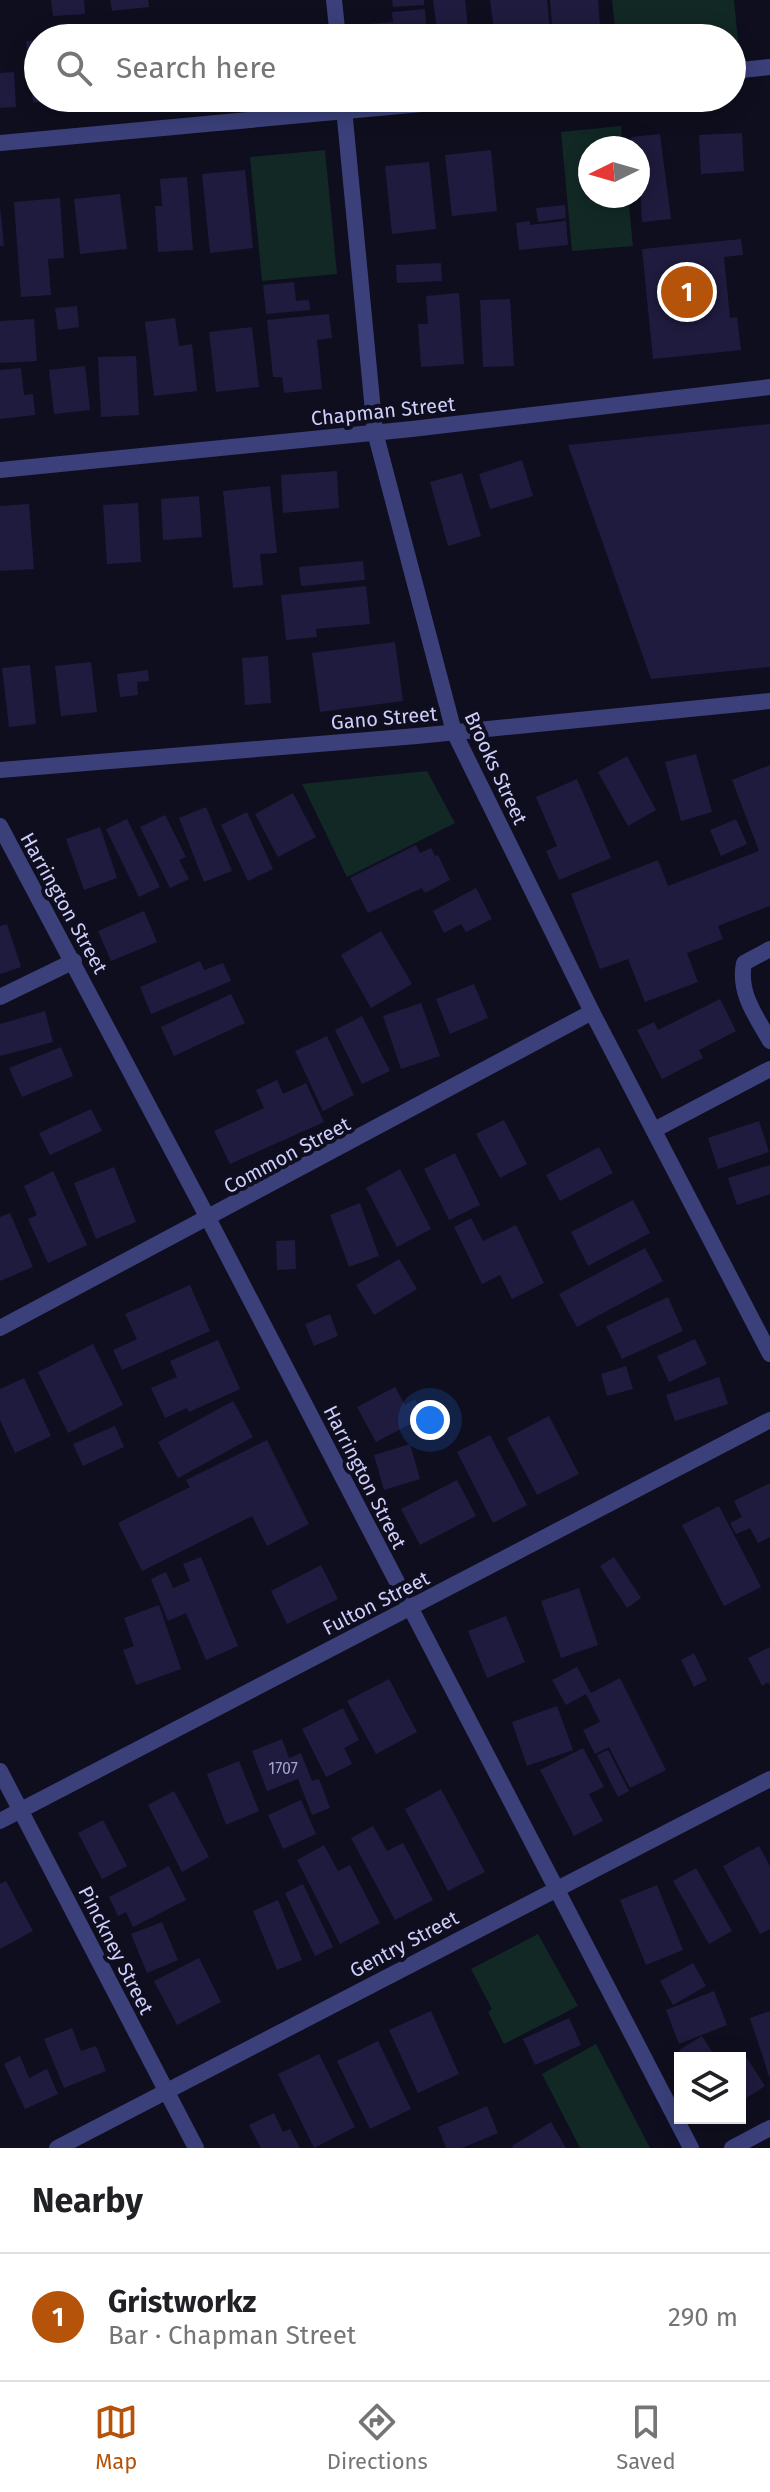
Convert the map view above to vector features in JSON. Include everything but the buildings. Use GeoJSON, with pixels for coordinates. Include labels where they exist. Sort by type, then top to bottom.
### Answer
{"type":"FeatureCollection","features":[{"type":"Feature","properties":{"kind":"street"},"geometry":{"type":"LineString","coordinates":[[334,0],[337,24]]}},
{"type":"Feature","properties":{"kind":"street"},"geometry":{"type":"LineString","coordinates":[[746,70],[770,67]]}},
{"type":"Feature","properties":{"kind":"street"},"geometry":{"type":"LineString","coordinates":[[0,143],[288,112]]}},
{"type":"Feature","properties":{"kind":"street","name":"Brooks Street"},"geometry":{"type":"LineString","coordinates":[[345,112],[375,432],[454,732],[592,1012],[656,1129],[770,1354]]}},
{"type":"Feature","properties":{"kind":"street","name":"Chapman Street"},"geometry":{"type":"LineString","coordinates":[[0,470],[375,432],[770,387]]}},
{"type":"Feature","properties":{"kind":"street","name":"Gano Street"},"geometry":{"type":"LineString","coordinates":[[0,770],[454,732],[770,701]]}},
{"type":"Feature","properties":{"kind":"street","name":"Harrington Street"},"geometry":{"type":"LineString","coordinates":[[0,826],[74,961],[691,2148]]}},
{"type":"Feature","properties":{"kind":"street"},"geometry":{"type":"LineString","coordinates":[[770,949],[744,963],[741,979],[744,993],[770,1041]]}},
{"type":"Feature","properties":{"kind":"street"},"geometry":{"type":"LineString","coordinates":[[0,997],[74,961]]}},
{"type":"Feature","properties":{"kind":"street","name":"Common Street"},"geometry":{"type":"LineString","coordinates":[[0,1328],[209,1220],[592,1012]]}},
{"type":"Feature","properties":{"kind":"street"},"geometry":{"type":"LineString","coordinates":[[656,1129],[770,1069]]}},
{"type":"Feature","properties":{"kind":"street","name":"Fulton Street"},"geometry":{"type":"LineString","coordinates":[[0,1821],[770,1420]]}},
{"type":"Feature","properties":{"kind":"street","name":"Pinckney Street"},"geometry":{"type":"LineString","coordinates":[[0,1771],[196,2148]]}},
{"type":"Feature","properties":{"kind":"street","name":"Gentry Street"},"geometry":{"type":"LineString","coordinates":[[57,2148],[770,1779]]}},
{"type":"Feature","properties":{"kind":"street"},"geometry":{"type":"LineString","coordinates":[[732,2148],[770,2128]]}},
{"type":"Feature","properties":{"kind":"green space"},"geometry":{"type":"Polygon","coordinates":[[[612,0],[734,0],[736,24],[615,24],[612,0]]]}},
{"type":"Feature","properties":{"kind":"green space"},"geometry":{"type":"Polygon","coordinates":[[[621,126],[622,136],[578,136],[578,208],[629,208],[633,246],[572,251],[561,132],[621,126]]]}},
{"type":"Feature","properties":{"kind":"green space"},"geometry":{"type":"Polygon","coordinates":[[[325,150],[337,274],[262,281],[250,157],[325,150]]]}},
{"type":"Feature","properties":{"kind":"green space"},"geometry":{"type":"Polygon","coordinates":[[[427,771],[455,823],[347,877],[302,784],[427,771]]]}},
{"type":"Feature","properties":{"kind":"green space"},"geometry":{"type":"Polygon","coordinates":[[[538,1934],[578,2006],[504,2044],[488,2012],[492,2009],[471,1969],[538,1934]]]}},
{"type":"Feature","properties":{"kind":"green space"},"geometry":{"type":"Polygon","coordinates":[[[596,2044],[650,2148],[580,2148],[542,2074],[596,2044]]]}},
{"type":"Feature","properties":{"kind":"place","name":"Gristworkz"},"geometry":{"type":"Point","coordinates":[687,292]}}]}
